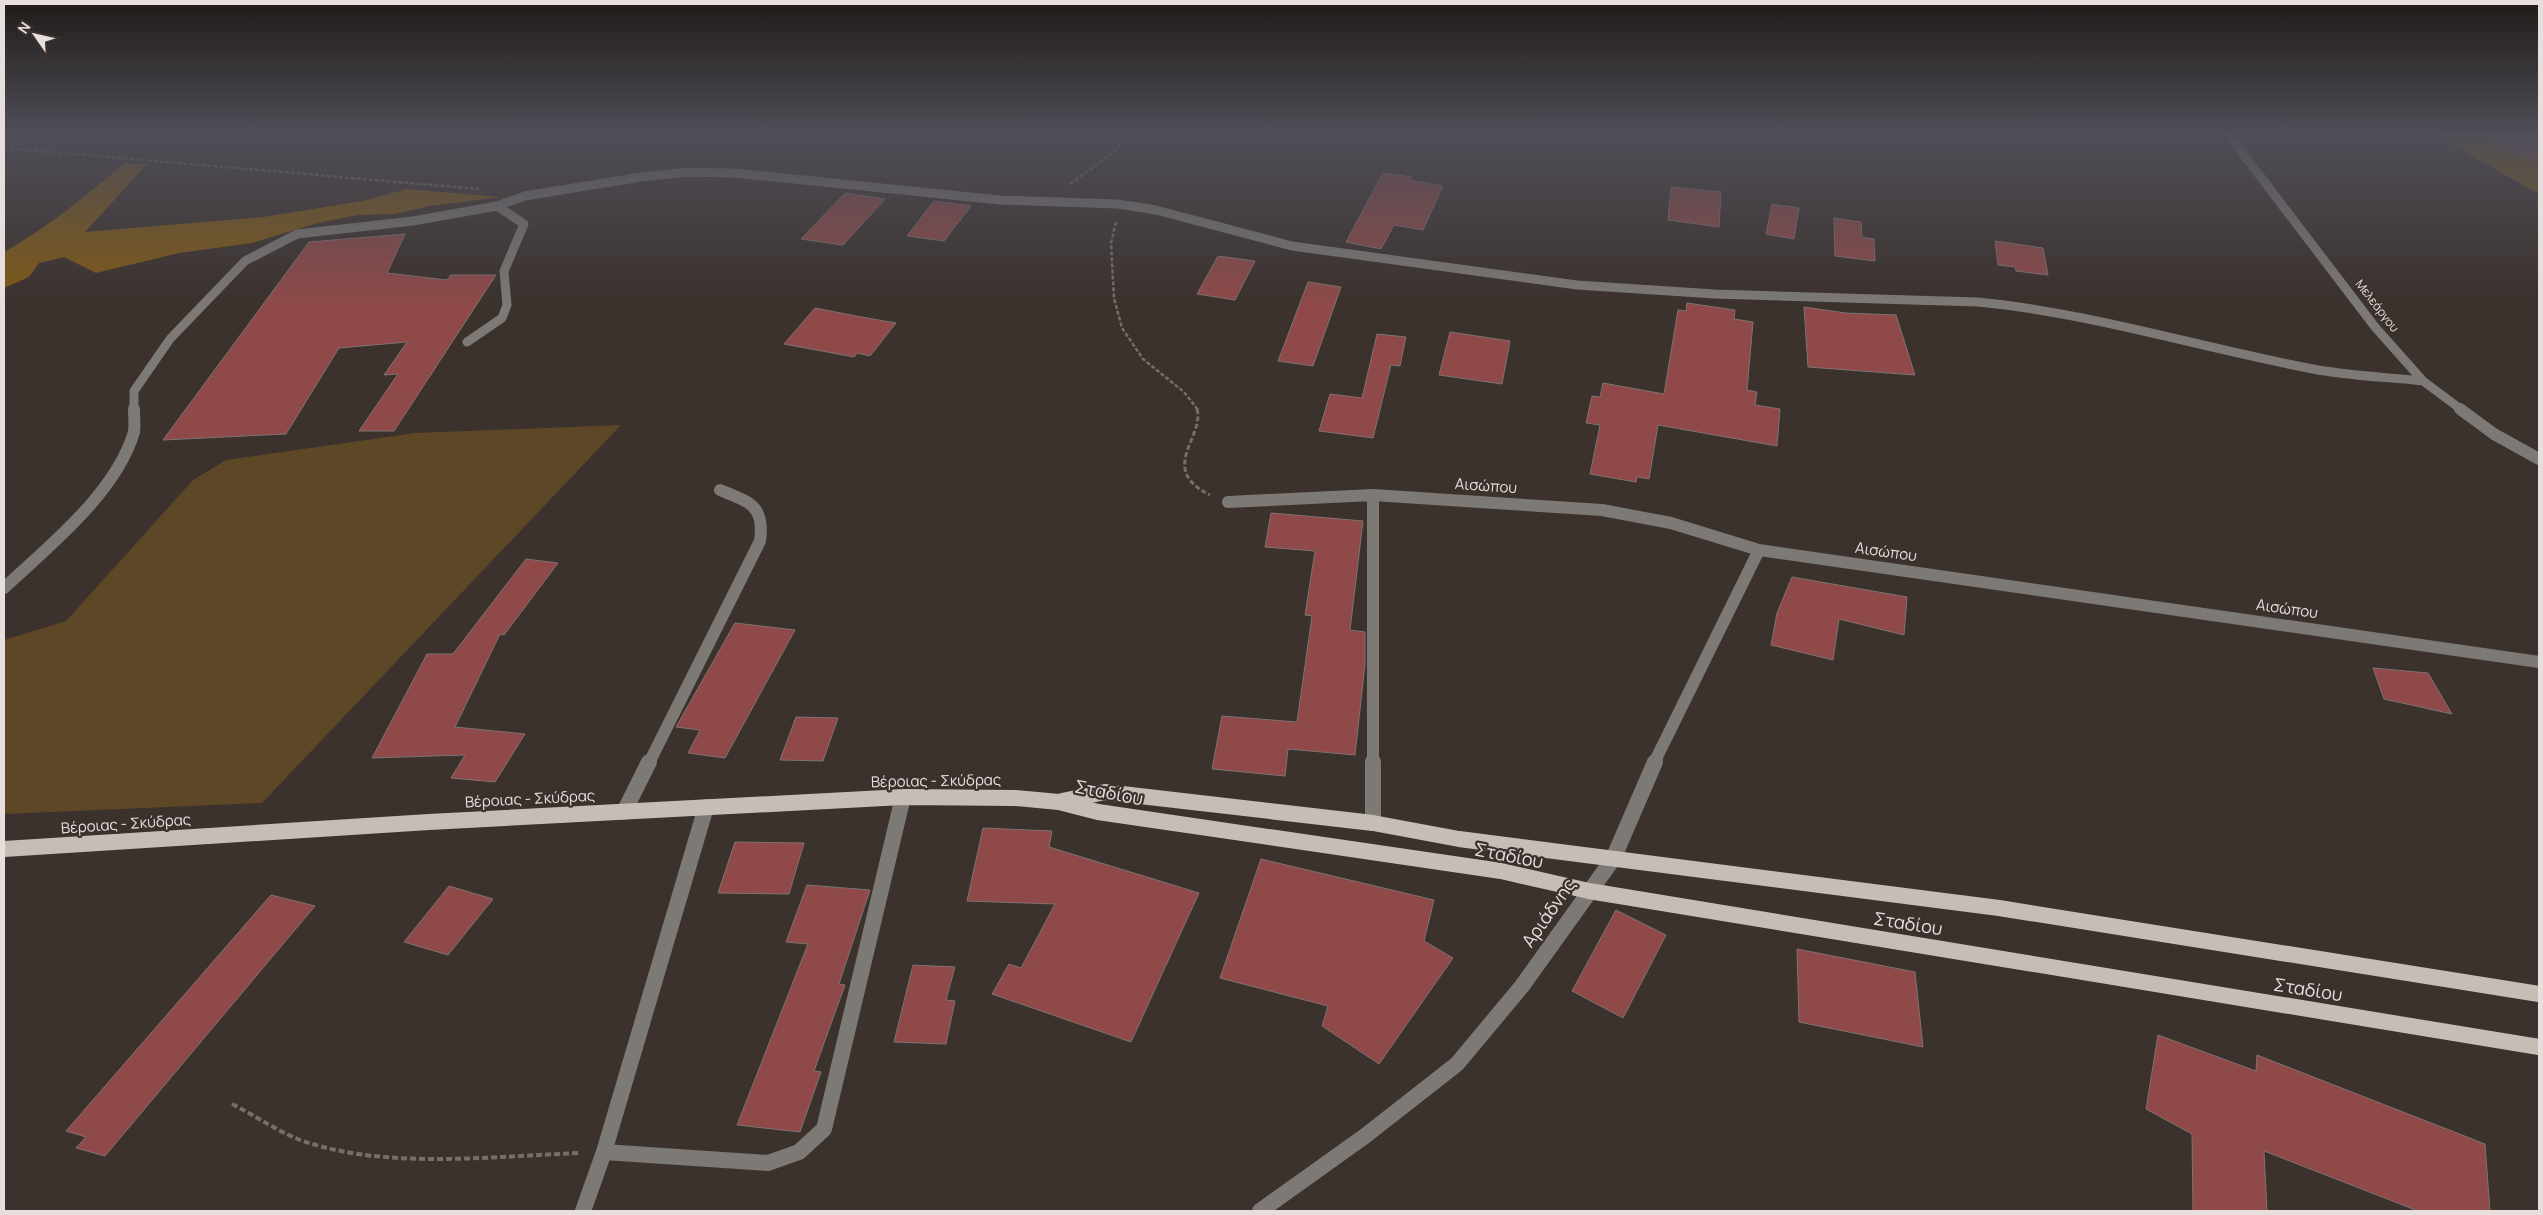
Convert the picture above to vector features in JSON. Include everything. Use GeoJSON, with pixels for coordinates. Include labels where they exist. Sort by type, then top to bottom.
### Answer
{"type":"FeatureCollection","features":[{"type":"Feature","properties":{"kind":"main road","name":"Σταδίου"},"geometry":{"type":"LineString","coordinates":[[1059,802],[1105,792],[1373,824],[1459,840],[1999,908],[2539,994]]}},
{"type":"Feature","properties":{"kind":"main road","name":"Βέροιας - Σκύδρας"},"geometry":{"type":"LineString","coordinates":[[4,849],[903,797],[973,796],[1059,802]]}},
{"type":"Feature","properties":{"kind":"main road","name":"Σταδίου"},"geometry":{"type":"LineString","coordinates":[[1059,802],[1098,812],[1501,871],[1589,891],[2539,1047]]}},
{"type":"Feature","properties":{"kind":"street"},"geometry":{"type":"LineString","coordinates":[[4,588],[86,511],[113,476],[134,432],[134,391],[170,340],[245,260],[297,234],[413,221],[497,206],[525,196],[561,191]]}},
{"type":"Feature","properties":{"kind":"street"},"geometry":{"type":"LineString","coordinates":[[908,191],[1000,200],[1118,204],[1156,210],[1292,246],[1576,285],[1715,294],[1978,302],[2018,306],[2086,317],[2195,345],[2316,370],[2423,381]]}},
{"type":"Feature","properties":{"kind":"street","name":"Μελεάργου"},"geometry":{"type":"LineString","coordinates":[[2271,191],[2376,327],[2423,381],[2494,434],[2539,459]]}},
{"type":"Feature","properties":{"kind":"street"},"geometry":{"type":"LineString","coordinates":[[467,342],[502,318],[507,305],[504,271],[524,224],[497,206]]}},
{"type":"Feature","properties":{"kind":"street"},"geometry":{"type":"LineString","coordinates":[[624,812],[760,541],[763,522],[760,513],[743,500],[720,490]]}},
{"type":"Feature","properties":{"kind":"street"},"geometry":{"type":"LineString","coordinates":[[1373,495],[1373,824]]}},
{"type":"Feature","properties":{"kind":"street","name":"Αισώπου"},"geometry":{"type":"LineString","coordinates":[[1228,502],[1373,495],[1602,510],[1671,523],[1759,550],[2539,662]]}},
{"type":"Feature","properties":{"kind":"street","name":"Αριάδνης"},"geometry":{"type":"LineString","coordinates":[[1260,1211],[1365,1136],[1457,1064],[1522,986],[1613,859],[1667,733],[1759,550]]}},
{"type":"Feature","properties":{"kind":"street"},"geometry":{"type":"LineString","coordinates":[[604,1152],[768,1162],[789,1158],[812,1144],[824,1129],[903,797]]}},
{"type":"Feature","properties":{"kind":"street"},"geometry":{"type":"LineString","coordinates":[[582,1211],[604,1152],[706,807]]}},
{"type":"Feature","properties":{"kind":"path"},"geometry":{"type":"LineString","coordinates":[[1055,201],[1063,191]]}},
{"type":"Feature","properties":{"kind":"path"},"geometry":{"type":"LineString","coordinates":[[1118,204],[1118,215],[1109,246],[1114,273],[1114,300],[1124,334],[1150,366],[1186,394],[1198,409],[1198,426],[1188,443],[1185,462],[1189,479],[1202,492],[1228,502]]}},
{"type":"Feature","properties":{"kind":"path"},"geometry":{"type":"LineString","coordinates":[[232,1104],[309,1142],[378,1155],[410,1157],[604,1152]]}},
{"type":"Feature","properties":{"kind":"shaded area"},"geometry":{"type":"Polygon","coordinates":[[[91,191],[123,191],[85,232],[263,217],[362,201],[401,191],[427,191],[500,197],[430,206],[395,214],[359,215],[317,223],[252,243],[179,253],[96,273],[64,257],[39,263],[29,277],[4,288],[4,252],[52,221],[91,191]]]}},
{"type":"Feature","properties":{"kind":"shaded area"},"geometry":{"type":"Polygon","coordinates":[[[621,425],[262,803],[4,814],[4,640],[66,621],[193,480],[226,460],[415,433],[621,425]]]}},
{"type":"Feature","properties":{"kind":"building"},"geometry":{"type":"Polygon","coordinates":[[[1374,191],[1441,191],[1423,230],[1394,225],[1381,249],[1346,242],[1374,191]]]}},
{"type":"Feature","properties":{"kind":"building"},"geometry":{"type":"Polygon","coordinates":[[[1671,191],[1721,192],[1719,227],[1668,220],[1671,191]]]}},
{"type":"Feature","properties":{"kind":"building"},"geometry":{"type":"Polygon","coordinates":[[[845,193],[885,199],[843,245],[801,239],[845,193]]]}},
{"type":"Feature","properties":{"kind":"building"},"geometry":{"type":"Polygon","coordinates":[[[934,201],[971,206],[944,241],[907,236],[934,201]]]}},
{"type":"Feature","properties":{"kind":"building"},"geometry":{"type":"Polygon","coordinates":[[[1772,204],[1799,208],[1794,239],[1766,234],[1772,204]]]}},
{"type":"Feature","properties":{"kind":"building"},"geometry":{"type":"Polygon","coordinates":[[[1834,218],[1861,222],[1862,237],[1874,239],[1875,261],[1835,256],[1834,218]]]}},
{"type":"Feature","properties":{"kind":"building"},"geometry":{"type":"Polygon","coordinates":[[[405,234],[387,273],[447,280],[451,275],[496,275],[394,431],[359,431],[398,374],[384,375],[407,342],[339,348],[286,434],[163,440],[309,242],[405,234]]]}},
{"type":"Feature","properties":{"kind":"building"},"geometry":{"type":"Polygon","coordinates":[[[1995,241],[2043,248],[2048,275],[2016,271],[2015,267],[1998,265],[1995,241]]]}},
{"type":"Feature","properties":{"kind":"building"},"geometry":{"type":"Polygon","coordinates":[[[1218,256],[1255,261],[1235,300],[1197,294],[1218,256]]]}},
{"type":"Feature","properties":{"kind":"building"},"geometry":{"type":"Polygon","coordinates":[[[1308,282],[1341,287],[1313,366],[1278,361],[1308,282]]]}},
{"type":"Feature","properties":{"kind":"building"},"geometry":{"type":"Polygon","coordinates":[[[1687,303],[1735,310],[1734,319],[1753,322],[1747,390],[1757,392],[1755,405],[1780,409],[1777,446],[1658,425],[1649,479],[1637,477],[1636,482],[1590,474],[1600,425],[1586,423],[1592,396],[1600,397],[1603,383],[1664,394],[1678,310],[1686,311],[1687,303]]]}},
{"type":"Feature","properties":{"kind":"building"},"geometry":{"type":"Polygon","coordinates":[[[1804,307],[1846,313],[1896,315],[1915,375],[1808,367],[1804,307]]]}},
{"type":"Feature","properties":{"kind":"building"},"geometry":{"type":"Polygon","coordinates":[[[815,308],[896,323],[870,356],[857,353],[854,357],[784,344],[815,308]]]}},
{"type":"Feature","properties":{"kind":"building"},"geometry":{"type":"Polygon","coordinates":[[[1450,332],[1510,341],[1502,384],[1439,375],[1450,332]]]}},
{"type":"Feature","properties":{"kind":"building"},"geometry":{"type":"Polygon","coordinates":[[[1377,334],[1406,337],[1400,366],[1391,365],[1373,438],[1319,431],[1330,394],[1362,398],[1377,334]]]}},
{"type":"Feature","properties":{"kind":"building"},"geometry":{"type":"Polygon","coordinates":[[[1271,513],[1363,521],[1350,630],[1365,632],[1365,664],[1355,755],[1288,749],[1285,776],[1212,769],[1222,716],[1297,722],[1312,616],[1305,615],[1315,551],[1265,547],[1271,513]]]}},
{"type":"Feature","properties":{"kind":"building"},"geometry":{"type":"Polygon","coordinates":[[[526,559],[558,563],[504,635],[500,634],[455,727],[525,734],[495,782],[451,778],[465,755],[372,758],[427,654],[453,654],[526,559]]]}},
{"type":"Feature","properties":{"kind":"building"},"geometry":{"type":"Polygon","coordinates":[[[1792,577],[1907,597],[1904,635],[1839,619],[1833,660],[1771,645],[1777,613],[1792,577]]]}},
{"type":"Feature","properties":{"kind":"building"},"geometry":{"type":"Polygon","coordinates":[[[735,623],[795,630],[725,758],[688,753],[700,730],[676,727],[735,623]]]}},
{"type":"Feature","properties":{"kind":"building"},"geometry":{"type":"Polygon","coordinates":[[[2373,668],[2428,673],[2452,714],[2384,699],[2373,668]]]}},
{"type":"Feature","properties":{"kind":"building"},"geometry":{"type":"Polygon","coordinates":[[[796,717],[838,718],[823,761],[780,760],[796,717]]]}},
{"type":"Feature","properties":{"kind":"building"},"geometry":{"type":"Polygon","coordinates":[[[983,828],[1052,831],[1049,847],[1199,893],[1131,1042],[992,994],[1009,964],[1021,968],[1055,904],[967,901],[983,828]]]}},
{"type":"Feature","properties":{"kind":"building"},"geometry":{"type":"Polygon","coordinates":[[[735,842],[804,843],[789,894],[718,893],[735,842]]]}},
{"type":"Feature","properties":{"kind":"building"},"geometry":{"type":"Polygon","coordinates":[[[1261,859],[1434,900],[1424,941],[1453,958],[1379,1064],[1322,1026],[1328,1006],[1220,978],[1261,859]]]}},
{"type":"Feature","properties":{"kind":"building"},"geometry":{"type":"Polygon","coordinates":[[[807,885],[870,890],[839,984],[845,985],[814,1071],[821,1072],[800,1132],[737,1125],[808,944],[786,942],[807,885]]]}},
{"type":"Feature","properties":{"kind":"building"},"geometry":{"type":"Polygon","coordinates":[[[449,886],[493,899],[448,955],[404,942],[449,886]]]}},
{"type":"Feature","properties":{"kind":"building"},"geometry":{"type":"Polygon","coordinates":[[[271,895],[315,906],[105,1156],[76,1148],[86,1137],[66,1131],[271,895]]]}},
{"type":"Feature","properties":{"kind":"building"},"geometry":{"type":"Polygon","coordinates":[[[1616,910],[1666,935],[1623,1018],[1572,991],[1616,910]]]}},
{"type":"Feature","properties":{"kind":"building"},"geometry":{"type":"Polygon","coordinates":[[[1797,949],[1915,972],[1923,1047],[1799,1022],[1797,949]]]}},
{"type":"Feature","properties":{"kind":"building"},"geometry":{"type":"Polygon","coordinates":[[[913,965],[955,967],[946,1000],[955,1001],[946,1044],[894,1042],[913,965]]]}},
{"type":"Feature","properties":{"kind":"building"},"geometry":{"type":"Polygon","coordinates":[[[2158,1035],[2256,1071],[2257,1055],[2485,1144],[2490,1211],[2418,1211],[2264,1151],[2267,1211],[2193,1211],[2192,1134],[2146,1109],[2158,1035]]]}}]}
